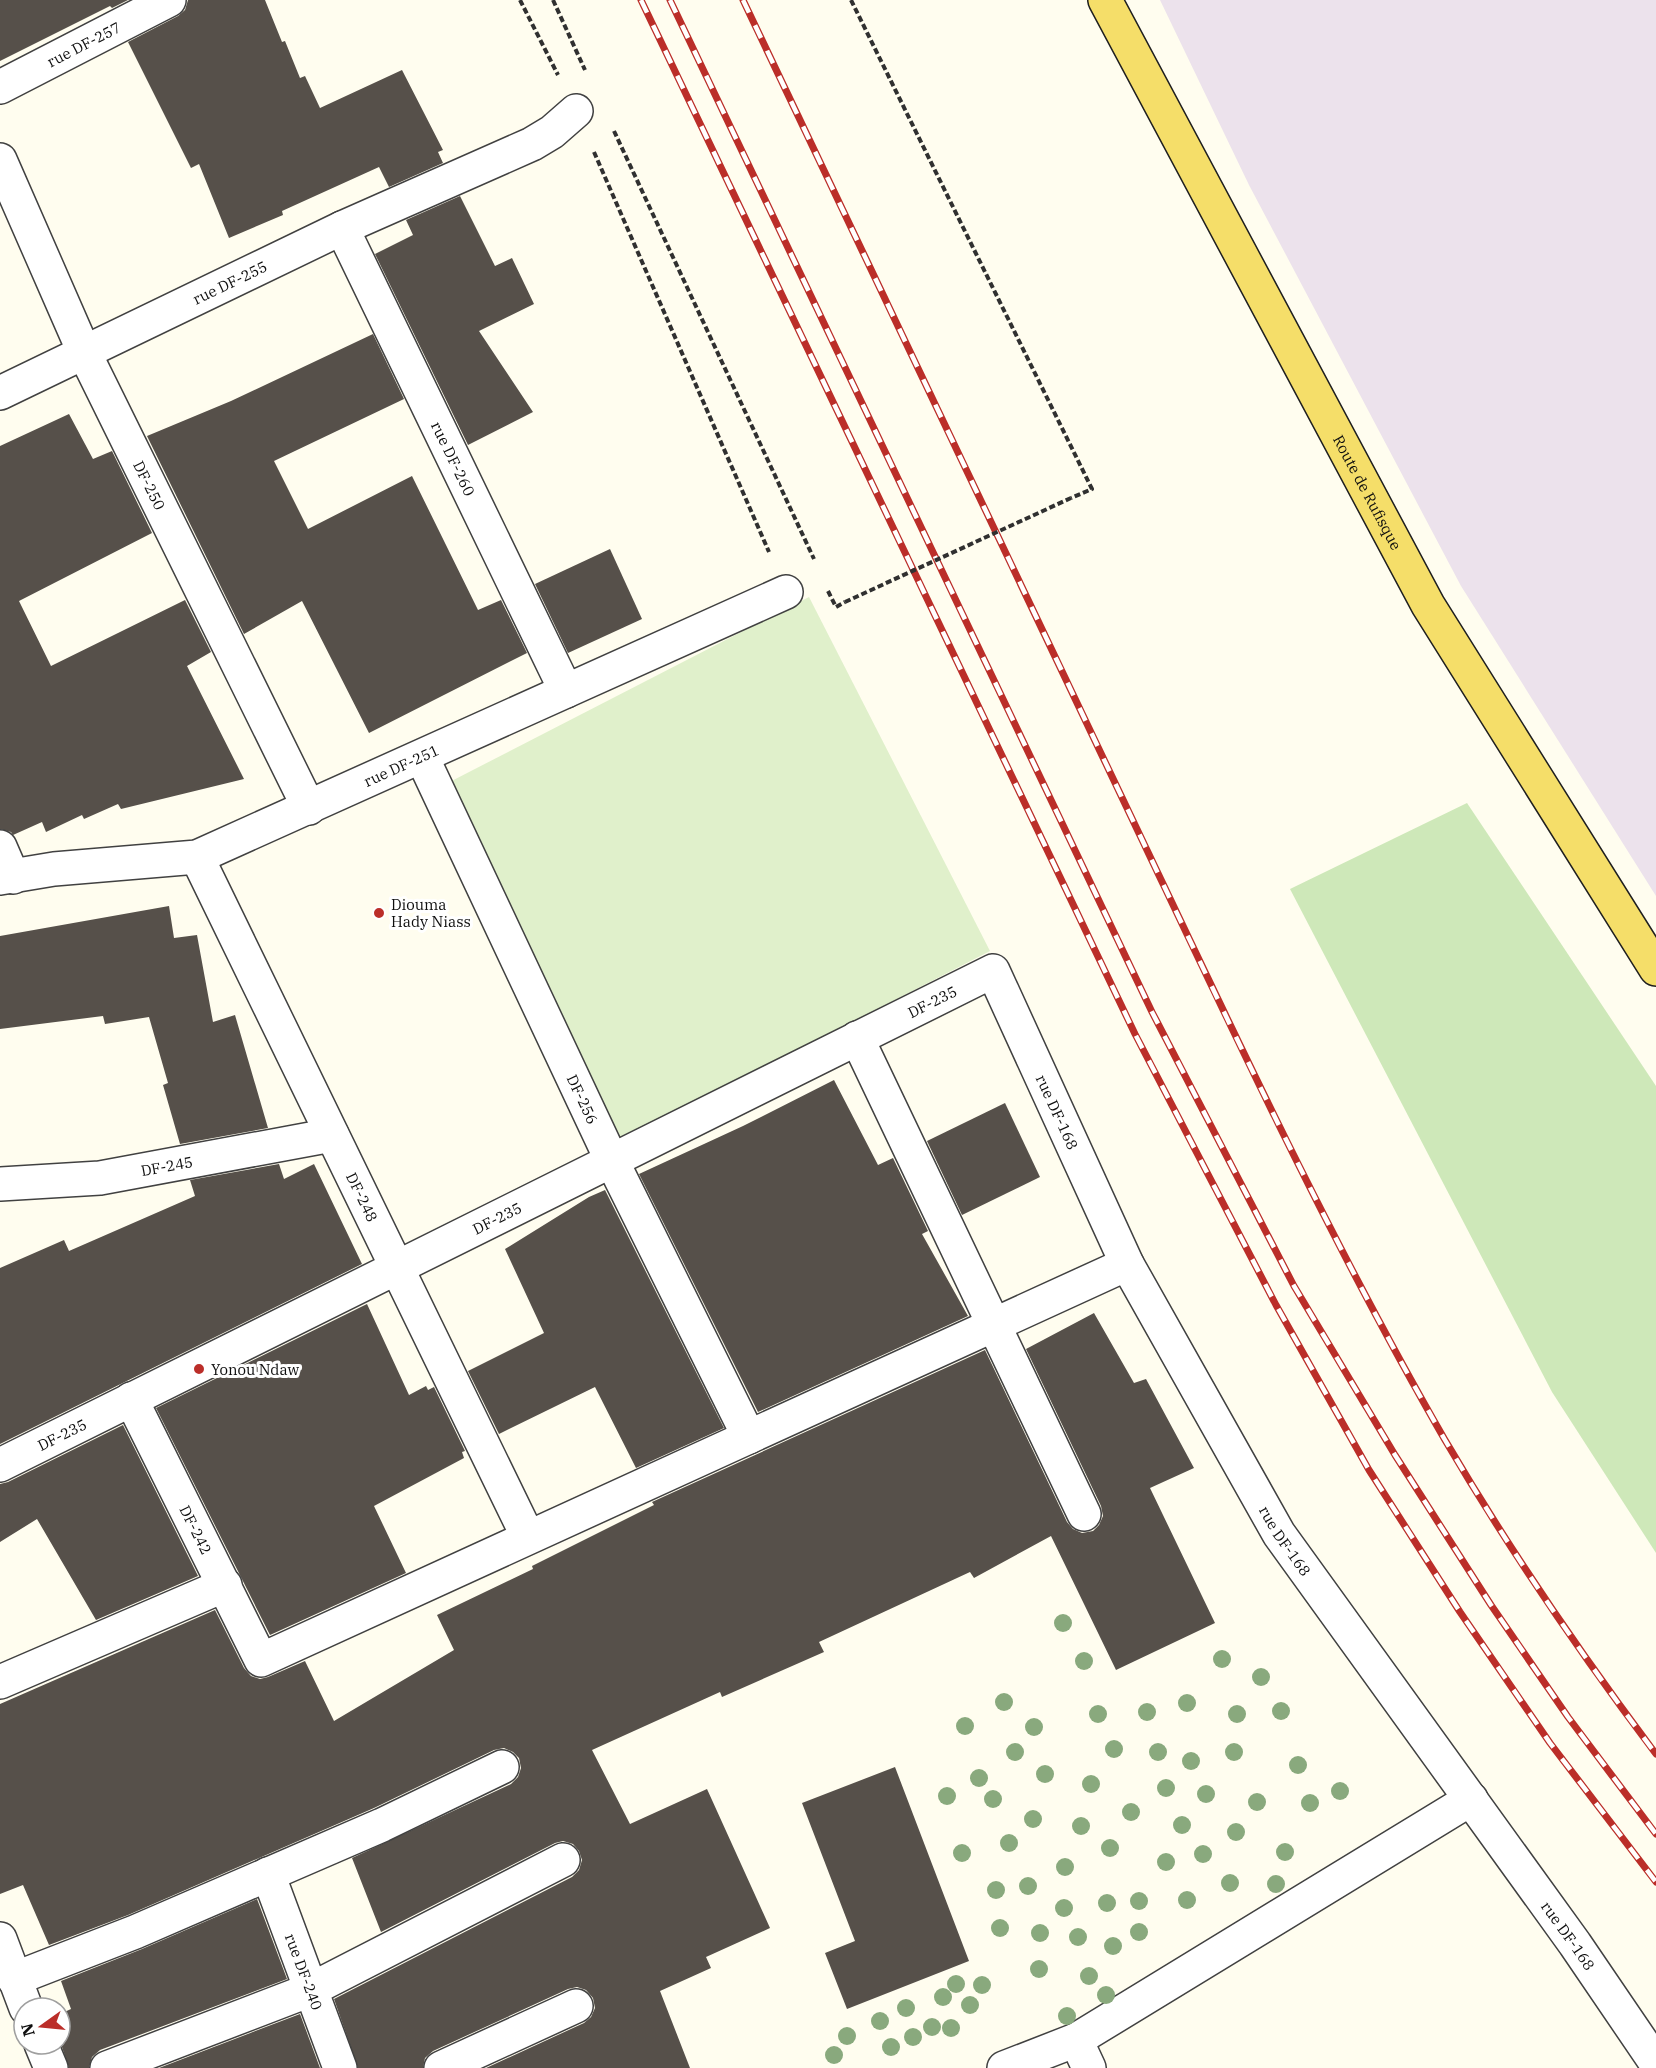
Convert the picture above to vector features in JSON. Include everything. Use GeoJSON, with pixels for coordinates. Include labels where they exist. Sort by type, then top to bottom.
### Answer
{"type":"FeatureCollection","features":[{"type":"Feature","properties":{"kind":"main road","name":"Route de Rufisque"},"geometry":{"type":"LineString","coordinates":[[1105,0],[1428,605],[1656,969]]}},
{"type":"Feature","properties":{"kind":"street","name":"rue DF-257"},"geometry":{"type":"LineString","coordinates":[[0,87],[169,0]]}},
{"type":"Feature","properties":{"kind":"street","name":"rue DF-255"},"geometry":{"type":"LineString","coordinates":[[0,393],[342,228],[532,144],[552,132],[576,111]]}},
{"type":"Feature","properties":{"kind":"street","name":"DF-250"},"geometry":{"type":"LineString","coordinates":[[0,160],[84,352],[309,808]]}},
{"type":"Feature","properties":{"kind":"street","name":"rue DF-260"},"geometry":{"type":"LineString","coordinates":[[342,228],[566,691]]}},
{"type":"Feature","properties":{"kind":"street","name":"rue DF-251"},"geometry":{"type":"LineString","coordinates":[[7,877],[54,869],[197,858],[786,591]]}},
{"type":"Feature","properties":{"kind":"street","name":"DF-256"},"geometry":{"type":"LineString","coordinates":[[422,757],[612,1161],[749,1437]]}},
{"type":"Feature","properties":{"kind":"street"},"geometry":{"type":"LineString","coordinates":[[0,847],[7,877]]}},
{"type":"Feature","properties":{"kind":"street","name":"DF-248"},"geometry":{"type":"LineString","coordinates":[[197,858],[528,1537]]}},
{"type":"Feature","properties":{"kind":"street","name":"DF-235"},"geometry":{"type":"LineString","coordinates":[[0,1465],[993,971]]}},
{"type":"Feature","properties":{"kind":"street","name":"rue DF-168"},"geometry":{"type":"LineString","coordinates":[[993,971],[1127,1264],[1279,1534],[1575,1944],[1656,2063]]}},
{"type":"Feature","properties":{"kind":"street"},"geometry":{"type":"LineString","coordinates":[[857,1038],[1084,1514]]}},
{"type":"Feature","properties":{"kind":"street","name":"DF-245"},"geometry":{"type":"LineString","coordinates":[[0,1184],[100,1178],[332,1135]]}},
{"type":"Feature","properties":{"kind":"street"},"geometry":{"type":"LineString","coordinates":[[528,1537],[1127,1264]]}},
{"type":"Feature","properties":{"kind":"street","name":"DF-242"},"geometry":{"type":"LineString","coordinates":[[131,1399],[261,1660],[528,1537]]}},
{"type":"Feature","properties":{"kind":"street"},"geometry":{"type":"LineString","coordinates":[[0,1682],[225,1586]]}},
{"type":"Feature","properties":{"kind":"street"},"geometry":{"type":"LineString","coordinates":[[0,1939],[20,1994],[135,1932],[382,1825],[502,1767]]}},
{"type":"Feature","properties":{"kind":"street"},"geometry":{"type":"LineString","coordinates":[[1004,2068],[1083,2054],[1471,1799]]}},
{"type":"Feature","properties":{"kind":"street"},"geometry":{"type":"LineString","coordinates":[[107,2068],[310,1990],[563,1860]]}},
{"type":"Feature","properties":{"kind":"street","name":"rue DF-240"},"geometry":{"type":"LineString","coordinates":[[268,1874],[340,2068]]}},
{"type":"Feature","properties":{"kind":"street"},"geometry":{"type":"LineString","coordinates":[[441,2068],[576,2006]]}},
{"type":"Feature","properties":{"kind":"path"},"geometry":{"type":"LineString","coordinates":[[520,0],[576,111],[786,591]]}},
{"type":"Feature","properties":{"kind":"path"},"geometry":{"type":"LineString","coordinates":[[553,0],[588,76]]}},
{"type":"Feature","properties":{"kind":"path"},"geometry":{"type":"LineString","coordinates":[[826,585],[836,607],[1092,489],[851,0]]}},
{"type":"Feature","properties":{"kind":"path"},"geometry":{"type":"LineString","coordinates":[[614,130],[816,563]]}},
{"type":"Feature","properties":{"kind":"shaded area"},"geometry":{"type":"Polygon","coordinates":[[[1160,0],[1656,0],[1656,896],[1461,586],[1249,185],[1160,0]]]}},
{"type":"Feature","properties":{"kind":"green space"},"geometry":{"type":"Polygon","coordinates":[[[809,597],[990,951],[619,1142],[438,788],[809,597]]]}},
{"type":"Feature","properties":{"kind":"green space"},"geometry":{"type":"Polygon","coordinates":[[[1467,803],[1656,1086],[1656,1553],[1552,1392],[1290,889],[1467,803]]]}},
{"type":"Feature","properties":{"kind":"building"},"geometry":{"type":"Polygon","coordinates":[[[0,0],[128,0],[112,8],[110,6],[0,61],[0,0]]]}},
{"type":"Feature","properties":{"kind":"building"},"geometry":{"type":"Polygon","coordinates":[[[188,0],[265,0],[300,78],[305,76],[320,108],[402,70],[443,150],[438,152],[443,163],[389,187],[379,167],[282,211],[283,215],[229,238],[199,164],[191,168],[128,42],[178,16],[185,10],[188,0]]]}},
{"type":"Feature","properties":{"kind":"building"},"geometry":{"type":"Polygon","coordinates":[[[460,196],[495,266],[512,258],[534,304],[479,331],[533,412],[468,445],[375,254],[413,235],[406,220],[460,196]]]}},
{"type":"Feature","properties":{"kind":"building"},"geometry":{"type":"Polygon","coordinates":[[[373,334],[404,399],[274,461],[308,529],[412,476],[478,610],[501,600],[527,653],[369,733],[302,601],[244,634],[147,436],[231,401],[373,334]]]}},
{"type":"Feature","properties":{"kind":"building"},"geometry":{"type":"Polygon","coordinates":[[[69,414],[93,459],[112,451],[152,533],[19,601],[51,666],[185,600],[211,652],[187,666],[244,779],[121,809],[118,804],[84,819],[82,815],[46,832],[42,822],[13,835],[11,832],[0,829],[0,446],[69,414]]]}},
{"type":"Feature","properties":{"kind":"building"},"geometry":{"type":"Polygon","coordinates":[[[610,549],[642,619],[568,653],[535,584],[610,549]]]}},
{"type":"Feature","properties":{"kind":"building"},"geometry":{"type":"Polygon","coordinates":[[[169,906],[174,938],[197,935],[213,1022],[235,1015],[268,1128],[180,1144],[163,1085],[168,1083],[149,1017],[105,1024],[103,1016],[0,1029],[0,936],[169,906]]]}},
{"type":"Feature","properties":{"kind":"building"},"geometry":{"type":"Polygon","coordinates":[[[834,1080],[878,1165],[893,1158],[928,1231],[922,1234],[968,1316],[758,1412],[639,1174],[743,1126],[834,1080]]]}},
{"type":"Feature","properties":{"kind":"building"},"geometry":{"type":"Polygon","coordinates":[[[1005,1103],[1040,1177],[962,1215],[927,1141],[1005,1103]]]}},
{"type":"Feature","properties":{"kind":"building"},"geometry":{"type":"Polygon","coordinates":[[[279,1164],[284,1179],[314,1164],[362,1264],[0,1444],[0,1268],[64,1240],[69,1251],[195,1196],[190,1180],[279,1164]]]}},
{"type":"Feature","properties":{"kind":"building"},"geometry":{"type":"Polygon","coordinates":[[[605,1190],[724,1428],[636,1468],[595,1387],[499,1434],[468,1371],[544,1333],[505,1249],[589,1197],[605,1190]]]}},
{"type":"Feature","properties":{"kind":"building"},"geometry":{"type":"Polygon","coordinates":[[[367,1304],[409,1395],[426,1386],[428,1390],[434,1387],[465,1451],[462,1452],[464,1458],[374,1506],[406,1573],[270,1635],[156,1408],[367,1304]]]}},
{"type":"Feature","properties":{"kind":"building"},"geometry":{"type":"Polygon","coordinates":[[[1094,1313],[1134,1383],[1146,1379],[1194,1468],[1150,1488],[1215,1623],[1116,1670],[1051,1536],[974,1578],[970,1572],[819,1642],[824,1652],[722,1697],[720,1692],[592,1750],[630,1824],[707,1789],[770,1928],[706,1957],[711,1968],[660,1991],[690,2068],[486,2068],[584,2023],[591,2017],[595,2008],[593,1998],[586,1990],[577,1987],[568,1989],[433,2051],[425,2058],[423,2068],[358,2068],[334,1999],[572,1877],[579,1870],[582,1860],[573,1844],[563,1841],[555,1843],[381,1932],[352,1858],[511,1784],[518,1777],[521,1768],[519,1758],[504,1748],[494,1750],[374,1808],[128,1915],[49,1945],[23,1885],[0,1894],[0,1704],[215,1610],[244,1668],[251,1676],[260,1679],[268,1677],[305,1661],[334,1721],[454,1650],[437,1615],[533,1569],[532,1566],[654,1505],[652,1502],[985,1350],[1067,1522],[1073,1529],[1082,1533],[1093,1531],[1103,1516],[1101,1506],[1026,1349],[1094,1313]]]}},
{"type":"Feature","properties":{"kind":"building"},"geometry":{"type":"Polygon","coordinates":[[[123,1425],[198,1576],[96,1620],[37,1519],[0,1542],[0,1484],[123,1425]]]}},
{"type":"Feature","properties":{"kind":"building"},"geometry":{"type":"Polygon","coordinates":[[[895,1767],[969,1961],[847,2009],[825,1953],[855,1941],[802,1803],[895,1767]]]}},
{"type":"Feature","properties":{"kind":"building"},"geometry":{"type":"Polygon","coordinates":[[[257,1899],[287,1979],[100,2050],[92,2057],[89,2068],[69,2068],[65,2056],[72,2056],[72,1996],[66,1996],[61,1981],[257,1899]]]}},
{"type":"Feature","properties":{"kind":"building"},"geometry":{"type":"Polygon","coordinates":[[[300,2014],[320,2068],[159,2068],[300,2014]]]}},
{"type":"Feature","properties":{"kind":"railway"},"geometry":{"type":"LineString","coordinates":[[641,0],[1135,1034],[1276,1305],[1369,1470],[1460,1612],[1550,1743],[1656,1882]]}},
{"type":"Feature","properties":{"kind":"railway"},"geometry":{"type":"LineString","coordinates":[[670,0],[1152,1012],[1294,1286],[1395,1455],[1491,1605],[1568,1717],[1656,1834]]}},
{"type":"Feature","properties":{"kind":"railway"},"geometry":{"type":"LineString","coordinates":[[743,0],[1247,1059],[1362,1290],[1445,1440],[1494,1521],[1600,1678],[1656,1754]]}},
{"type":"Feature","properties":{"kind":"place","name":"Diouma Hady Niass"},"geometry":{"type":"Point","coordinates":[379,913]}},
{"type":"Feature","properties":{"kind":"place","name":"Yonou Ndaw"},"geometry":{"type":"Point","coordinates":[199,1369]}}]}
